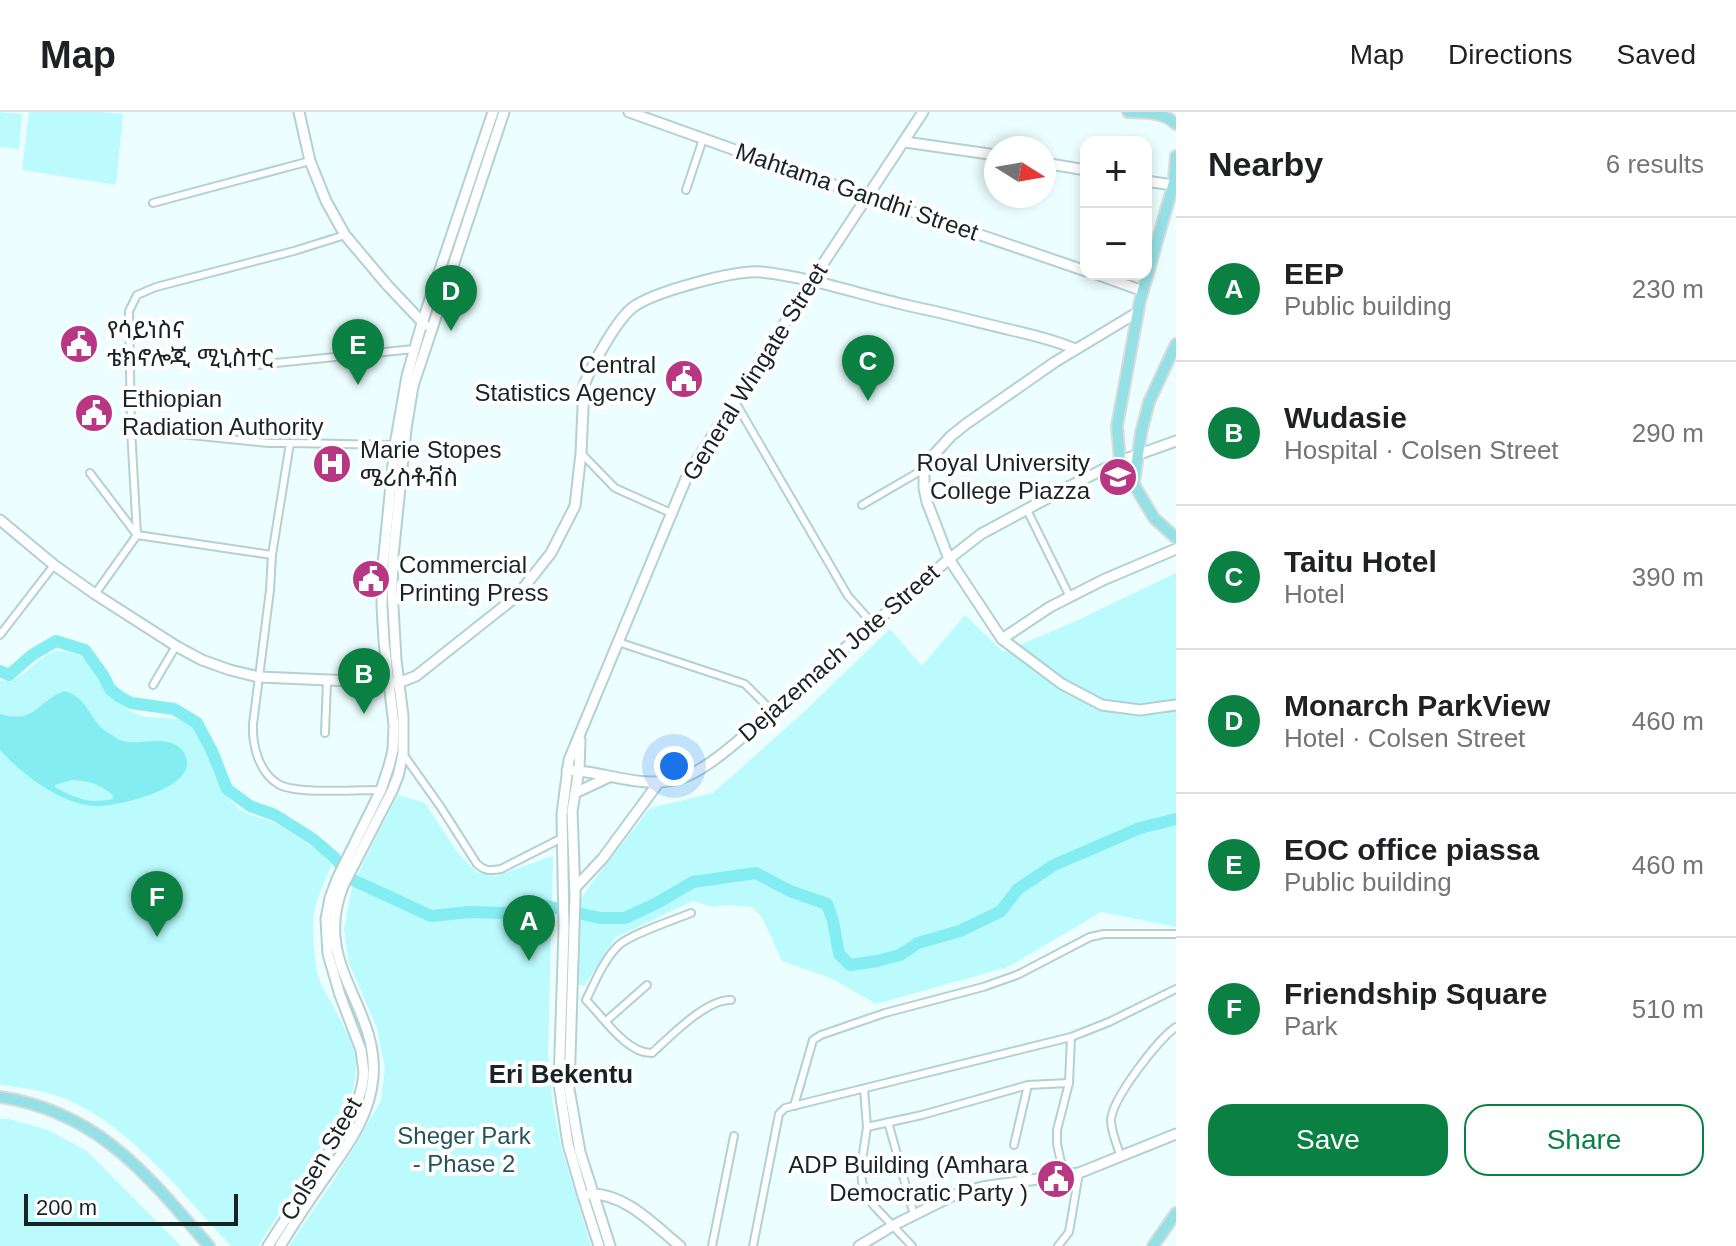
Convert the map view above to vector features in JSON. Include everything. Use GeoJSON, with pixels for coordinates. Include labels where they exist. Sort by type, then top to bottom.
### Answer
{"type":"FeatureCollection","features":[{"type":"Feature","properties":{"kind":"main road"},"geometry":{"type":"LineString","coordinates":[[299,112],[310,161],[326,201],[345,235],[427,326]]}},
{"type":"Feature","properties":{"kind":"main road"},"geometry":{"type":"LineString","coordinates":[[360,841],[392,791],[403,754],[403,716],[384,641],[382,606],[395,445],[427,326],[493,112]]}},
{"type":"Feature","properties":{"kind":"main road"},"geometry":{"type":"LineString","coordinates":[[360,841],[393,750],[392,570],[405,405],[414,349],[427,326],[504,112]]}},
{"type":"Feature","properties":{"kind":"main road","name":"Mahtama Gandhi Street"},"geometry":{"type":"LineString","coordinates":[[629,112],[1080,269]]}},
{"type":"Feature","properties":{"kind":"main road","name":"General Wingate Street"},"geometry":{"type":"LineString","coordinates":[[599,1246],[569,1089],[572,992],[563,895],[562,814],[567,770],[573,749],[688,474],[923,112]]}},
{"type":"Feature","properties":{"kind":"main road"},"geometry":{"type":"LineString","coordinates":[[1128,112],[1163,116],[1176,124]]}},
{"type":"Feature","properties":{"kind":"main road"},"geometry":{"type":"LineString","coordinates":[[905,142],[984,153]]}},
{"type":"Feature","properties":{"kind":"main road"},"geometry":{"type":"LineString","coordinates":[[1176,156],[1174,180],[1138,312],[1117,426],[1120,461],[1154,518],[1176,538]]}},
{"type":"Feature","properties":{"kind":"main road"},"geometry":{"type":"LineString","coordinates":[[1056,165],[1080,169]]}},
{"type":"Feature","properties":{"kind":"main road"},"geometry":{"type":"LineString","coordinates":[[1152,181],[1174,180]]}},
{"type":"Feature","properties":{"kind":"main road"},"geometry":{"type":"LineString","coordinates":[[0,520],[95,594],[176,646],[214,664],[259,677],[394,683],[416,676],[517,596],[551,553],[575,506],[584,385],[610,338],[629,310],[639,303],[708,280],[761,272],[1059,342],[1075,349]]}},
{"type":"Feature","properties":{"kind":"main road"},"geometry":{"type":"LineString","coordinates":[[1113,280],[1143,291]]}},
{"type":"Feature","properties":{"kind":"main road"},"geometry":{"type":"LineString","coordinates":[[1138,312],[1075,349],[966,424],[929,460],[923,480],[927,502],[949,559],[1002,639],[1062,684],[1102,705],[1140,710],[1176,705]]}},
{"type":"Feature","properties":{"kind":"main road"},"geometry":{"type":"LineString","coordinates":[[1134,483],[1149,402],[1176,344]]}},
{"type":"Feature","properties":{"kind":"main road","name":"Dejazemach Jote Street"},"geometry":{"type":"LineString","coordinates":[[567,770],[659,782],[687,777],[708,764],[981,534],[1120,461],[1176,441]]}},
{"type":"Feature","properties":{"kind":"main road"},"geometry":{"type":"LineString","coordinates":[[1002,639],[1050,607],[1176,549]]}},
{"type":"Feature","properties":{"kind":"main road","name":"General Wingate Street"},"geometry":{"type":"LineString","coordinates":[[580,736],[572,827],[575,891],[568,930],[559,1084],[568,1144],[610,1246]]}},
{"type":"Feature","properties":{"kind":"main road"},"geometry":{"type":"LineString","coordinates":[[575,793],[609,777]]}},
{"type":"Feature","properties":{"kind":"main road"},"geometry":{"type":"LineString","coordinates":[[575,891],[659,782]]}},
{"type":"Feature","properties":{"kind":"main road","name":"Colsen Steet"},"geometry":{"type":"LineString","coordinates":[[268,1246],[367,1088],[361,1050],[328,954],[326,919],[330,898],[360,841]]}},
{"type":"Feature","properties":{"kind":"main road"},"geometry":{"type":"LineString","coordinates":[[280,1246],[348,1144],[369,1103],[367,1088]]}},
{"type":"Feature","properties":{"kind":"main road"},"geometry":{"type":"LineString","coordinates":[[0,1097],[43,1107],[89,1128],[106,1140],[142,1170],[209,1246]]}},
{"type":"Feature","properties":{"kind":"main road"},"geometry":{"type":"LineString","coordinates":[[859,1246],[954,1195],[982,1187],[1079,1173],[1176,1134]]}},
{"type":"Feature","properties":{"kind":"main road"},"geometry":{"type":"LineString","coordinates":[[588,1195],[616,1198],[680,1246]]}},
{"type":"Feature","properties":{"kind":"main road"},"geometry":{"type":"LineString","coordinates":[[1153,1246],[1176,1213]]}},
{"type":"Feature","properties":{"kind":"street"},"geometry":{"type":"LineString","coordinates":[[686,190],[703,139]]}},
{"type":"Feature","properties":{"kind":"street"},"geometry":{"type":"LineString","coordinates":[[153,203],[310,161]]}},
{"type":"Feature","properties":{"kind":"street"},"geometry":{"type":"LineString","coordinates":[[95,594],[137,535],[128,322],[131,303],[137,295],[182,279],[345,235]]}},
{"type":"Feature","properties":{"kind":"street"},"geometry":{"type":"LineString","coordinates":[[256,365],[414,349]]}},
{"type":"Feature","properties":{"kind":"street"},"geometry":{"type":"LineString","coordinates":[[734,400],[848,596],[873,624]]}},
{"type":"Feature","properties":{"kind":"street"},"geometry":{"type":"LineString","coordinates":[[131,429],[269,443],[395,445]]}},
{"type":"Feature","properties":{"kind":"street"},"geometry":{"type":"LineString","coordinates":[[290,443],[272,555],[253,736],[256,753],[277,783],[303,790],[381,790]]}},
{"type":"Feature","properties":{"kind":"street"},"geometry":{"type":"LineString","coordinates":[[581,453],[615,488],[671,513]]}},
{"type":"Feature","properties":{"kind":"street"},"geometry":{"type":"LineString","coordinates":[[862,505],[924,469]]}},
{"type":"Feature","properties":{"kind":"street"},"geometry":{"type":"LineString","coordinates":[[90,473],[137,535],[272,555]]}},
{"type":"Feature","properties":{"kind":"street"},"geometry":{"type":"LineString","coordinates":[[1027,510],[1070,597]]}},
{"type":"Feature","properties":{"kind":"street"},"geometry":{"type":"LineString","coordinates":[[0,635],[54,565]]}},
{"type":"Feature","properties":{"kind":"street"},"geometry":{"type":"LineString","coordinates":[[618,642],[745,684],[772,711]]}},
{"type":"Feature","properties":{"kind":"street"},"geometry":{"type":"LineString","coordinates":[[153,685],[176,646]]}},
{"type":"Feature","properties":{"kind":"street"},"geometry":{"type":"LineString","coordinates":[[325,733],[327,681]]}},
{"type":"Feature","properties":{"kind":"street"},"geometry":{"type":"LineString","coordinates":[[403,754],[483,869],[501,869],[562,838]]}},
{"type":"Feature","properties":{"kind":"street"},"geometry":{"type":"LineString","coordinates":[[586,1000],[613,952],[623,942],[691,913]]}},
{"type":"Feature","properties":{"kind":"street"},"geometry":{"type":"LineString","coordinates":[[794,1106],[813,1040],[821,1035],[1017,975],[1090,937],[1104,934],[1176,934]]}},
{"type":"Feature","properties":{"kind":"street"},"geometry":{"type":"LineString","coordinates":[[606,1021],[647,985]]}},
{"type":"Feature","properties":{"kind":"street"},"geometry":{"type":"LineString","coordinates":[[753,1246],[779,1114],[785,1108],[1071,1037],[1176,989]]}},
{"type":"Feature","properties":{"kind":"street"},"geometry":{"type":"LineString","coordinates":[[572,992],[586,1000],[619,1036],[644,1054],[652,1053],[701,1012],[723,1000],[731,1000]]}},
{"type":"Feature","properties":{"kind":"street"},"geometry":{"type":"LineString","coordinates":[[1121,1157],[1111,1122],[1112,1109],[1153,1049],[1176,1027]]}},
{"type":"Feature","properties":{"kind":"street"},"geometry":{"type":"LineString","coordinates":[[1064,1176],[1057,1130],[1069,1083],[1071,1037]]}},
{"type":"Feature","properties":{"kind":"street"},"geometry":{"type":"LineString","coordinates":[[867,1127],[1028,1085],[1069,1083]]}},
{"type":"Feature","properties":{"kind":"street"},"geometry":{"type":"LineString","coordinates":[[1014,1145],[1028,1085]]}},
{"type":"Feature","properties":{"kind":"street"},"geometry":{"type":"LineString","coordinates":[[864,1089],[867,1127],[862,1182],[867,1196],[912,1246]]}},
{"type":"Feature","properties":{"kind":"street"},"geometry":{"type":"LineString","coordinates":[[888,1122],[914,1215]]}},
{"type":"Feature","properties":{"kind":"street"},"geometry":{"type":"LineString","coordinates":[[712,1246],[734,1136]]}},
{"type":"Feature","properties":{"kind":"street"},"geometry":{"type":"LineString","coordinates":[[1058,1246],[1069,1232],[1079,1173]]}},
{"type":"Feature","properties":{"kind":"green space"},"geometry":{"type":"Polygon","coordinates":[[[0,112],[22,114],[19,149],[0,147],[0,112]]]}},
{"type":"Feature","properties":{"kind":"green space"},"geometry":{"type":"Polygon","coordinates":[[[29,112],[123,114],[116,185],[22,170],[29,112]]]}},
{"type":"Feature","properties":{"kind":"green space"},"geometry":{"type":"Polygon","coordinates":[[[1176,573],[1176,927],[1101,912],[1008,967],[876,1004],[833,979],[782,961],[762,917],[752,907],[712,907],[693,901],[616,937],[584,986],[577,984],[581,899],[650,808],[713,793],[890,629],[922,666],[965,615],[1003,652],[1176,573]]]}},
{"type":"Feature","properties":{"kind":"green space"},"geometry":{"type":"Polygon","coordinates":[[[57,651],[76,654],[88,662],[115,699],[130,711],[192,724],[205,739],[223,789],[237,807],[282,827],[333,861],[315,908],[314,951],[319,979],[351,1041],[356,1074],[349,1103],[258,1246],[231,1246],[135,1144],[90,1111],[50,1094],[0,1085],[0,681],[17,678],[42,658],[57,651]]]}},
{"type":"Feature","properties":{"kind":"green space","name":"Sheger Park - Phase 2"},"geometry":{"type":"Polygon","coordinates":[[[398,795],[425,803],[458,853],[476,872],[496,876],[553,856],[548,1055],[553,1108],[562,1150],[591,1246],[289,1246],[334,1180],[381,1101],[385,1068],[377,1028],[349,963],[344,930],[351,892],[398,795]]]}},
{"type":"Feature","properties":{"kind":"green space"},"geometry":{"type":"Polygon","coordinates":[[[0,1119],[48,1130],[87,1151],[181,1246],[0,1246],[0,1119]]]}},
{"type":"Feature","properties":{"kind":"shaded area"},"geometry":{"type":"Polygon","coordinates":[[[64,691],[73,694],[104,730],[122,741],[161,741],[176,745],[182,750],[187,763],[183,774],[156,792],[104,806],[80,804],[42,786],[0,750],[0,714],[28,714],[64,691]],[[72,780],[55,787],[83,799],[113,799],[113,795],[98,786],[72,780]]]}},
{"type":"Feature","properties":{"kind":"waterway"},"geometry":{"type":"LineString","coordinates":[[0,671],[9,675],[32,655],[56,641],[85,650],[110,689],[120,697],[131,703],[174,709],[197,723],[227,789],[250,806],[275,815],[313,839],[334,857],[353,880],[431,916],[470,912],[505,913],[542,905],[600,918],[625,918],[693,882],[756,873],[790,891],[827,904],[839,954],[850,965],[900,955],[918,943],[960,931],[1001,911],[1018,889],[1054,865],[1140,828],[1176,819]]}},
{"type":"Feature","properties":{"kind":"place","name":"Monarch ParkView"},"geometry":{"type":"Point","coordinates":[451,331]}},
{"type":"Feature","properties":{"kind":"place","name":"የሳይነስና ቴክኖሎጂ ሚኒስተር"},"geometry":{"type":"Point","coordinates":[79,344]}},
{"type":"Feature","properties":{"kind":"place","name":"Central Statistics Agency"},"geometry":{"type":"Point","coordinates":[684,379]}},
{"type":"Feature","properties":{"kind":"place","name":"EOC office piassa"},"geometry":{"type":"Point","coordinates":[358,385]}},
{"type":"Feature","properties":{"kind":"place","name":"Taitu Hotel"},"geometry":{"type":"Point","coordinates":[868,401]}},
{"type":"Feature","properties":{"kind":"place","name":"Ethiopian Radiation Authority"},"geometry":{"type":"Point","coordinates":[94,413]}},
{"type":"Feature","properties":{"kind":"place","name":"Marie Stopes ሜሪስቶቭስ"},"geometry":{"type":"Point","coordinates":[332,464]}},
{"type":"Feature","properties":{"kind":"place","name":"Royal University College Piazza"},"geometry":{"type":"Point","coordinates":[1118,477]}},
{"type":"Feature","properties":{"kind":"place","name":"Commercial Printing Press"},"geometry":{"type":"Point","coordinates":[371,579]}},
{"type":"Feature","properties":{"kind":"place","name":"Wudasie"},"geometry":{"type":"Point","coordinates":[364,714]}},
{"type":"Feature","properties":{"kind":"place","name":"Friendship Square"},"geometry":{"type":"Point","coordinates":[157,937]}},
{"type":"Feature","properties":{"kind":"place","name":"EEP"},"geometry":{"type":"Point","coordinates":[529,961]}},
{"type":"Feature","properties":{"kind":"place","name":"ADP Building (Amhara Democratic Party )"},"geometry":{"type":"Point","coordinates":[1056,1179]}},
{"type":"Feature","properties":{"kind":"district","name":"Eri Bekentu"},"geometry":{"type":"Point","coordinates":[561,1074]}}]}
